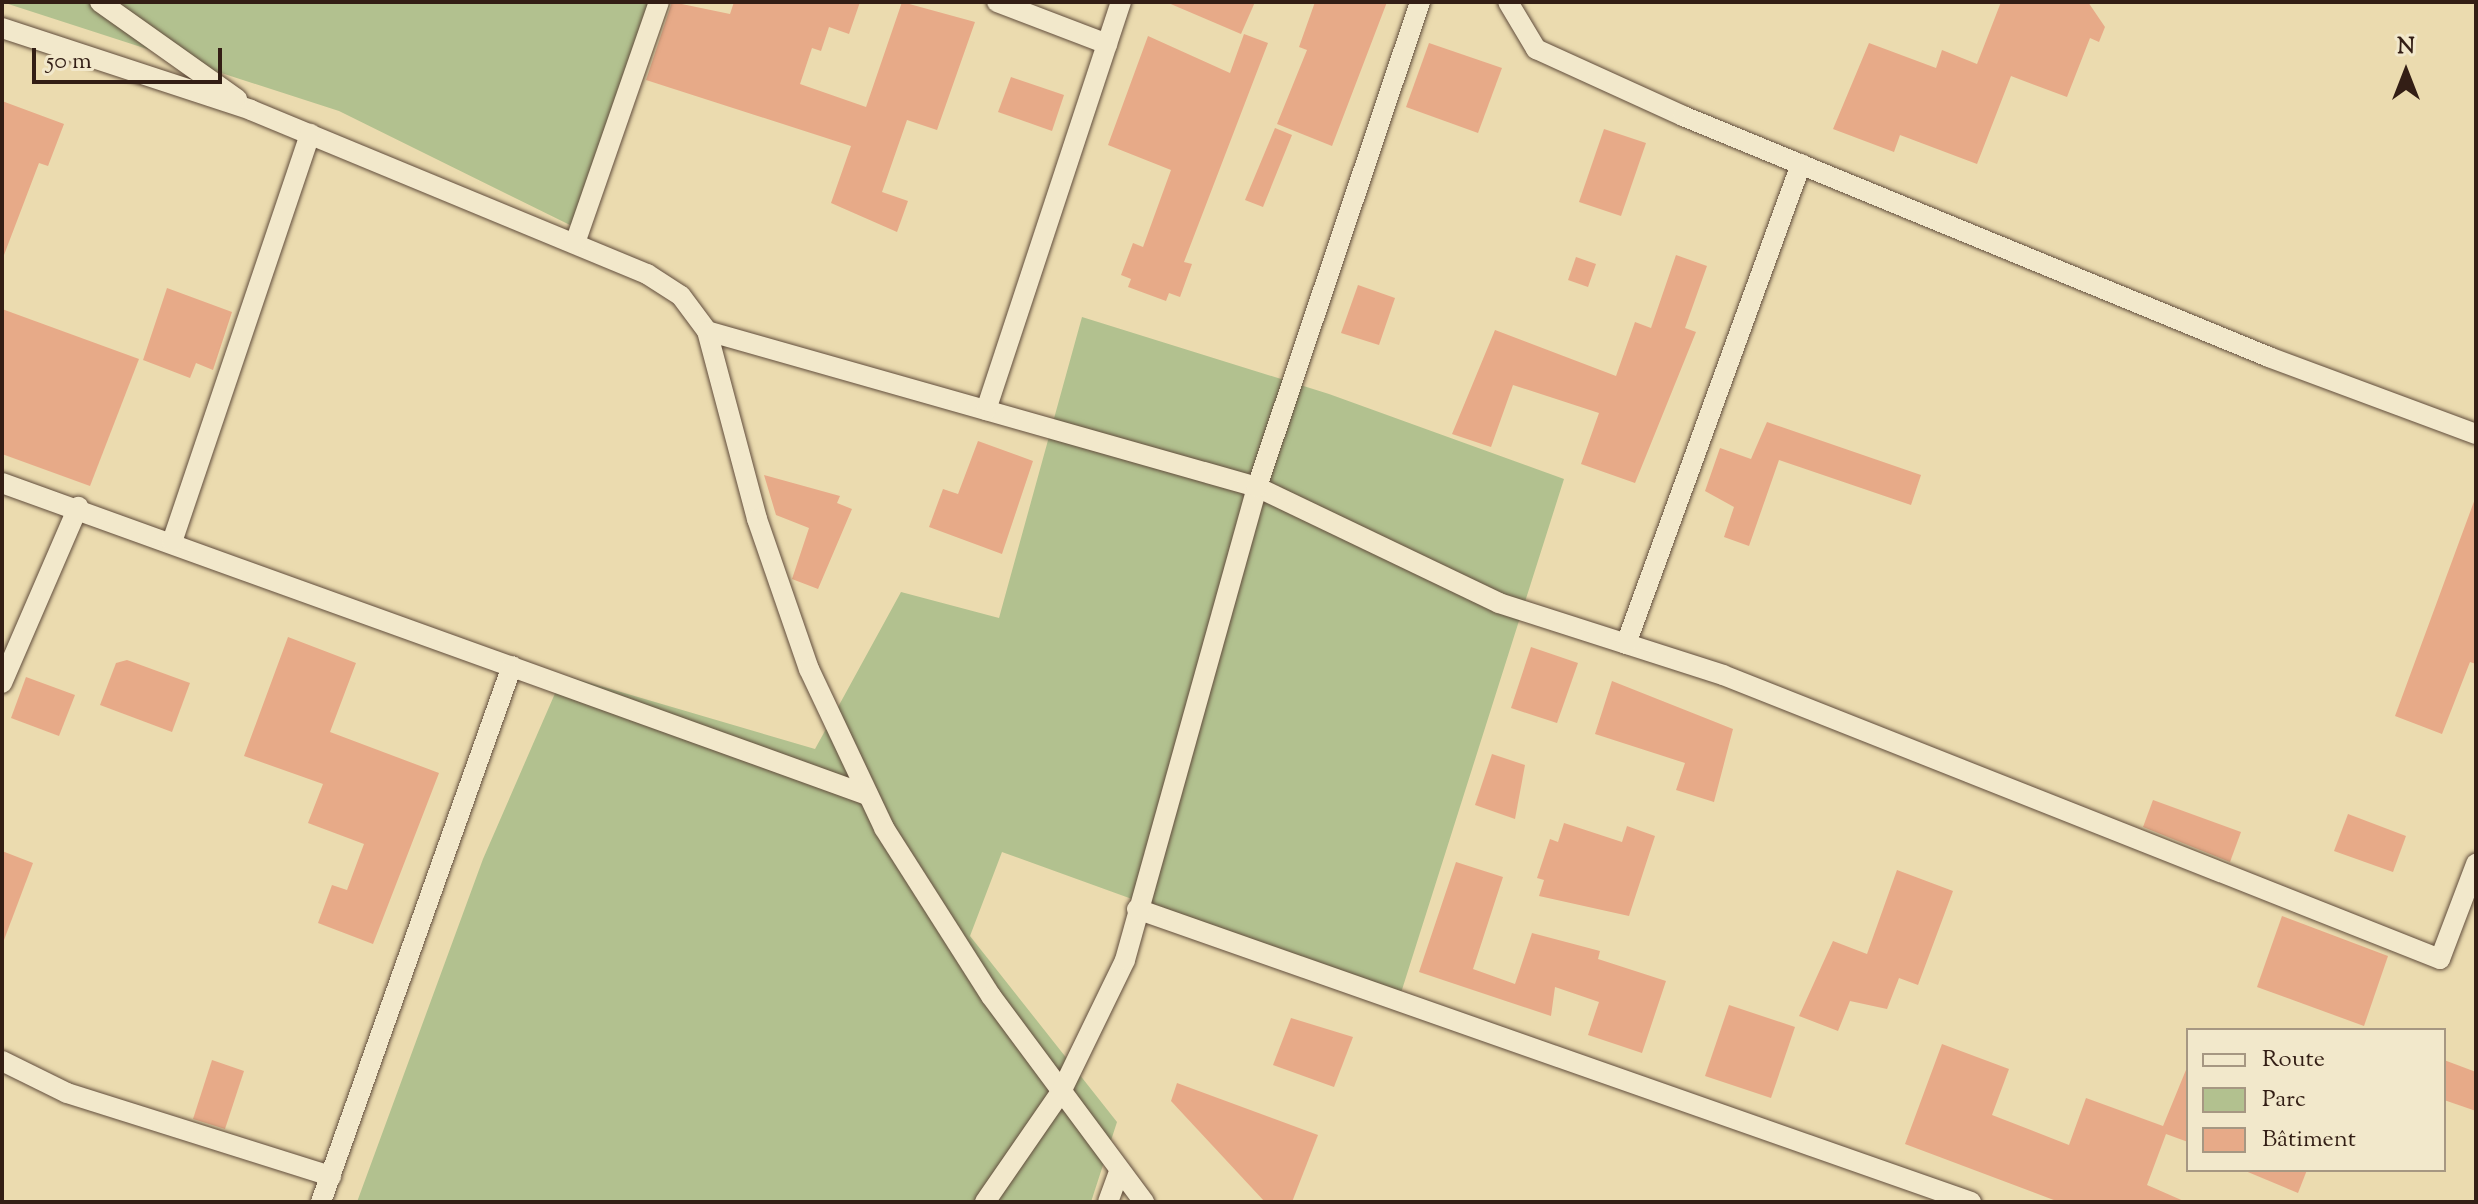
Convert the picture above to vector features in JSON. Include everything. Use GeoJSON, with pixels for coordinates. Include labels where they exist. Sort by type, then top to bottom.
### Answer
{"type":"FeatureCollection","features":[{"type":"Feature","properties":{"kind":"street"},"geometry":{"type":"LineString","coordinates":[[100,2],[251,110]]}},
{"type":"Feature","properties":{"kind":"street"},"geometry":{"type":"LineString","coordinates":[[575,243],[659,2]]}},
{"type":"Feature","properties":{"kind":"street"},"geometry":{"type":"LineString","coordinates":[[997,2],[1107,44]]}},
{"type":"Feature","properties":{"kind":"street"},"geometry":{"type":"LineString","coordinates":[[986,410],[1121,2]]}},
{"type":"Feature","properties":{"kind":"street"},"geometry":{"type":"LineString","coordinates":[[985,1202],[1061,1092],[1125,960],[1257,487],[1420,2]]}},
{"type":"Feature","properties":{"kind":"street"},"geometry":{"type":"LineString","coordinates":[[1508,2],[1536,49],[1801,164],[2476,434]]}},
{"type":"Feature","properties":{"kind":"street"},"geometry":{"type":"LineString","coordinates":[[2,28],[251,110],[575,243],[681,296],[707,331],[757,519],[809,669],[867,795],[936,916],[1119,1172],[1144,1202]]}},
{"type":"Feature","properties":{"kind":"street"},"geometry":{"type":"LineString","coordinates":[[172,542],[310,134]]}},
{"type":"Feature","properties":{"kind":"street"},"geometry":{"type":"LineString","coordinates":[[1626,644],[1801,164]]}},
{"type":"Feature","properties":{"kind":"street"},"geometry":{"type":"LineString","coordinates":[[707,331],[1257,487],[1499,603],[1723,675],[2440,959],[2475,871]]}},
{"type":"Feature","properties":{"kind":"street"},"geometry":{"type":"LineString","coordinates":[[2,483],[78,507],[867,795]]}},
{"type":"Feature","properties":{"kind":"street"},"geometry":{"type":"LineString","coordinates":[[2,683],[78,507]]}},
{"type":"Feature","properties":{"kind":"street"},"geometry":{"type":"LineString","coordinates":[[321,1202],[512,666]]}},
{"type":"Feature","properties":{"kind":"street"},"geometry":{"type":"LineString","coordinates":[[1137,909],[1971,1202]]}},
{"type":"Feature","properties":{"kind":"street"},"geometry":{"type":"LineString","coordinates":[[2,1061],[67,1093],[331,1176]]}},
{"type":"Feature","properties":{"kind":"street"},"geometry":{"type":"LineString","coordinates":[[1108,1202],[1119,1172]]}},
{"type":"Feature","properties":{"kind":"green space"},"geometry":{"type":"Polygon","coordinates":[[[2,2],[650,2],[572,226],[339,111],[2,2]]]}},
{"type":"Feature","properties":{"kind":"green space"},"geometry":{"type":"Polygon","coordinates":[[[1082,317],[1329,394],[1564,479],[1400,996],[1002,852],[970,936],[1117,1122],[1091,1202],[357,1202],[483,859],[563,675],[815,749],[901,592],[999,618],[1082,317]]]}},
{"type":"Feature","properties":{"kind":"building"},"geometry":{"type":"Polygon","coordinates":[[[672,2],[730,14],[734,2],[860,2],[849,34],[829,27],[821,51],[812,48],[800,84],[866,107],[902,2],[975,22],[937,130],[907,120],[882,192],[908,201],[897,232],[831,203],[851,146],[646,80],[672,2]]]}},
{"type":"Feature","properties":{"kind":"building"},"geometry":{"type":"Polygon","coordinates":[[[1166,2],[1255,2],[1241,34],[1166,2]]]}},
{"type":"Feature","properties":{"kind":"building"},"geometry":{"type":"Polygon","coordinates":[[[1315,2],[1387,2],[1332,146],[1277,124],[1307,50],[1299,47],[1315,2]]]}},
{"type":"Feature","properties":{"kind":"building"},"geometry":{"type":"Polygon","coordinates":[[[2001,2],[2088,2],[2105,27],[2099,42],[2090,38],[2067,97],[2011,76],[1977,164],[1900,135],[1894,152],[1833,129],[1869,43],[1936,68],[1942,50],[1977,64],[2001,2]]]}},
{"type":"Feature","properties":{"kind":"building"},"geometry":{"type":"Polygon","coordinates":[[[1244,34],[1268,43],[1184,262],[1192,264],[1180,297],[1169,293],[1166,301],[1128,287],[1131,279],[1121,275],[1133,243],[1143,247],[1171,170],[1108,145],[1148,36],[1230,73],[1244,34]]]}},
{"type":"Feature","properties":{"kind":"building"},"geometry":{"type":"Polygon","coordinates":[[[1429,43],[1502,68],[1478,133],[1406,107],[1429,43]]]}},
{"type":"Feature","properties":{"kind":"building"},"geometry":{"type":"Polygon","coordinates":[[[1011,77],[1064,95],[1052,131],[998,112],[1011,77]]]}},
{"type":"Feature","properties":{"kind":"building"},"geometry":{"type":"Polygon","coordinates":[[[2,101],[64,124],[48,166],[39,163],[4,255],[2,101]]]}},
{"type":"Feature","properties":{"kind":"building"},"geometry":{"type":"Polygon","coordinates":[[[1275,128],[1292,135],[1263,207],[1245,200],[1275,128]]]}},
{"type":"Feature","properties":{"kind":"building"},"geometry":{"type":"Polygon","coordinates":[[[1604,129],[1646,143],[1621,216],[1579,202],[1604,129]]]}},
{"type":"Feature","properties":{"kind":"building"},"geometry":{"type":"Polygon","coordinates":[[[1676,255],[1707,266],[1685,328],[1696,332],[1635,483],[1581,464],[1599,413],[1513,385],[1491,447],[1452,434],[1495,330],[1616,376],[1635,322],[1651,328],[1676,255]]]}},
{"type":"Feature","properties":{"kind":"building"},"geometry":{"type":"Polygon","coordinates":[[[1576,257],[1596,264],[1588,287],[1568,280],[1576,257]]]}},
{"type":"Feature","properties":{"kind":"building"},"geometry":{"type":"Polygon","coordinates":[[[1358,285],[1395,298],[1379,345],[1341,333],[1358,285]]]}},
{"type":"Feature","properties":{"kind":"building"},"geometry":{"type":"Polygon","coordinates":[[[167,288],[232,312],[213,370],[196,363],[190,378],[143,360],[167,288]]]}},
{"type":"Feature","properties":{"kind":"building"},"geometry":{"type":"Polygon","coordinates":[[[2,309],[139,359],[90,486],[2,454],[2,309]]]}},
{"type":"Feature","properties":{"kind":"building"},"geometry":{"type":"Polygon","coordinates":[[[1767,422],[1921,475],[1911,505],[1779,460],[1749,546],[1724,537],[1734,507],[1705,491],[1720,448],[1751,459],[1767,422]]]}},
{"type":"Feature","properties":{"kind":"building"},"geometry":{"type":"Polygon","coordinates":[[[978,441],[1033,461],[1002,554],[929,527],[943,489],[958,494],[978,441]]]}},
{"type":"Feature","properties":{"kind":"building"},"geometry":{"type":"Polygon","coordinates":[[[764,475],[840,496],[837,503],[852,509],[818,589],[792,579],[809,528],[776,515],[764,475]]]}},
{"type":"Feature","properties":{"kind":"building"},"geometry":{"type":"Polygon","coordinates":[[[2476,496],[2476,664],[2470,662],[2442,734],[2395,716],[2476,496]]]}},
{"type":"Feature","properties":{"kind":"building"},"geometry":{"type":"Polygon","coordinates":[[[288,637],[356,663],[330,732],[439,773],[373,944],[318,923],[332,885],[347,890],[364,844],[308,823],[323,784],[244,756],[288,637]]]}},
{"type":"Feature","properties":{"kind":"building"},"geometry":{"type":"Polygon","coordinates":[[[1531,647],[1578,663],[1557,723],[1511,708],[1531,647]]]}},
{"type":"Feature","properties":{"kind":"building"},"geometry":{"type":"Polygon","coordinates":[[[127,660],[190,683],[172,732],[100,705],[116,663],[127,660]]]}},
{"type":"Feature","properties":{"kind":"building"},"geometry":{"type":"Polygon","coordinates":[[[26,677],[75,695],[59,736],[11,718],[26,677]]]}},
{"type":"Feature","properties":{"kind":"building"},"geometry":{"type":"Polygon","coordinates":[[[1612,681],[1733,729],[1714,802],[1676,790],[1685,763],[1595,734],[1612,681]]]}},
{"type":"Feature","properties":{"kind":"building"},"geometry":{"type":"Polygon","coordinates":[[[1492,754],[1525,765],[1515,819],[1475,805],[1492,754]]]}},
{"type":"Feature","properties":{"kind":"building"},"geometry":{"type":"Polygon","coordinates":[[[2153,800],[2241,832],[2230,862],[2143,827],[2153,800]]]}},
{"type":"Feature","properties":{"kind":"building"},"geometry":{"type":"Polygon","coordinates":[[[2348,814],[2406,836],[2393,872],[2334,851],[2348,814]]]}},
{"type":"Feature","properties":{"kind":"building"},"geometry":{"type":"Polygon","coordinates":[[[1564,823],[1622,842],[1627,826],[1655,836],[1629,916],[1539,896],[1544,880],[1537,878],[1550,839],[1558,842],[1564,823]]]}},
{"type":"Feature","properties":{"kind":"building"},"geometry":{"type":"Polygon","coordinates":[[[2,851],[33,863],[4,940],[2,939],[2,851]]]}},
{"type":"Feature","properties":{"kind":"building"},"geometry":{"type":"Polygon","coordinates":[[[1456,862],[1503,877],[1473,969],[1515,984],[1532,933],[1600,951],[1598,959],[1666,981],[1642,1053],[1588,1035],[1599,1002],[1555,987],[1551,1016],[1419,972],[1456,862]]]}},
{"type":"Feature","properties":{"kind":"building"},"geometry":{"type":"Polygon","coordinates":[[[1897,870],[1953,891],[1918,985],[1899,978],[1887,1009],[1850,1001],[1838,1031],[1799,1016],[1833,941],[1867,954],[1897,870]]]}},
{"type":"Feature","properties":{"kind":"building"},"geometry":{"type":"Polygon","coordinates":[[[2282,916],[2388,956],[2364,1026],[2257,987],[2282,916]]]}},
{"type":"Feature","properties":{"kind":"building"},"geometry":{"type":"Polygon","coordinates":[[[1729,1005],[1795,1027],[1771,1098],[1705,1076],[1729,1005]]]}},
{"type":"Feature","properties":{"kind":"building"},"geometry":{"type":"Polygon","coordinates":[[[1291,1018],[1353,1037],[1334,1087],[1273,1065],[1291,1018]]]}},
{"type":"Feature","properties":{"kind":"building"},"geometry":{"type":"Polygon","coordinates":[[[1942,1044],[2009,1069],[1992,1115],[2069,1145],[2086,1098],[2163,1126],[2186,1070],[2186,1141],[2166,1134],[2147,1185],[2186,1202],[2059,1202],[1905,1144],[1942,1044]]]}},
{"type":"Feature","properties":{"kind":"building"},"geometry":{"type":"Polygon","coordinates":[[[212,1060],[244,1071],[225,1129],[193,1119],[212,1060]]]}},
{"type":"Feature","properties":{"kind":"building"},"geometry":{"type":"Polygon","coordinates":[[[2446,1061],[2476,1072],[2476,1111],[2446,1101],[2446,1061]]]}},
{"type":"Feature","properties":{"kind":"building"},"geometry":{"type":"Polygon","coordinates":[[[1177,1083],[1318,1135],[1292,1202],[1265,1202],[1171,1101],[1177,1083]]]}},
{"type":"Feature","properties":{"kind":"building"},"geometry":{"type":"Polygon","coordinates":[[[2248,1172],[2306,1172],[2298,1193],[2248,1172]]]}}]}
